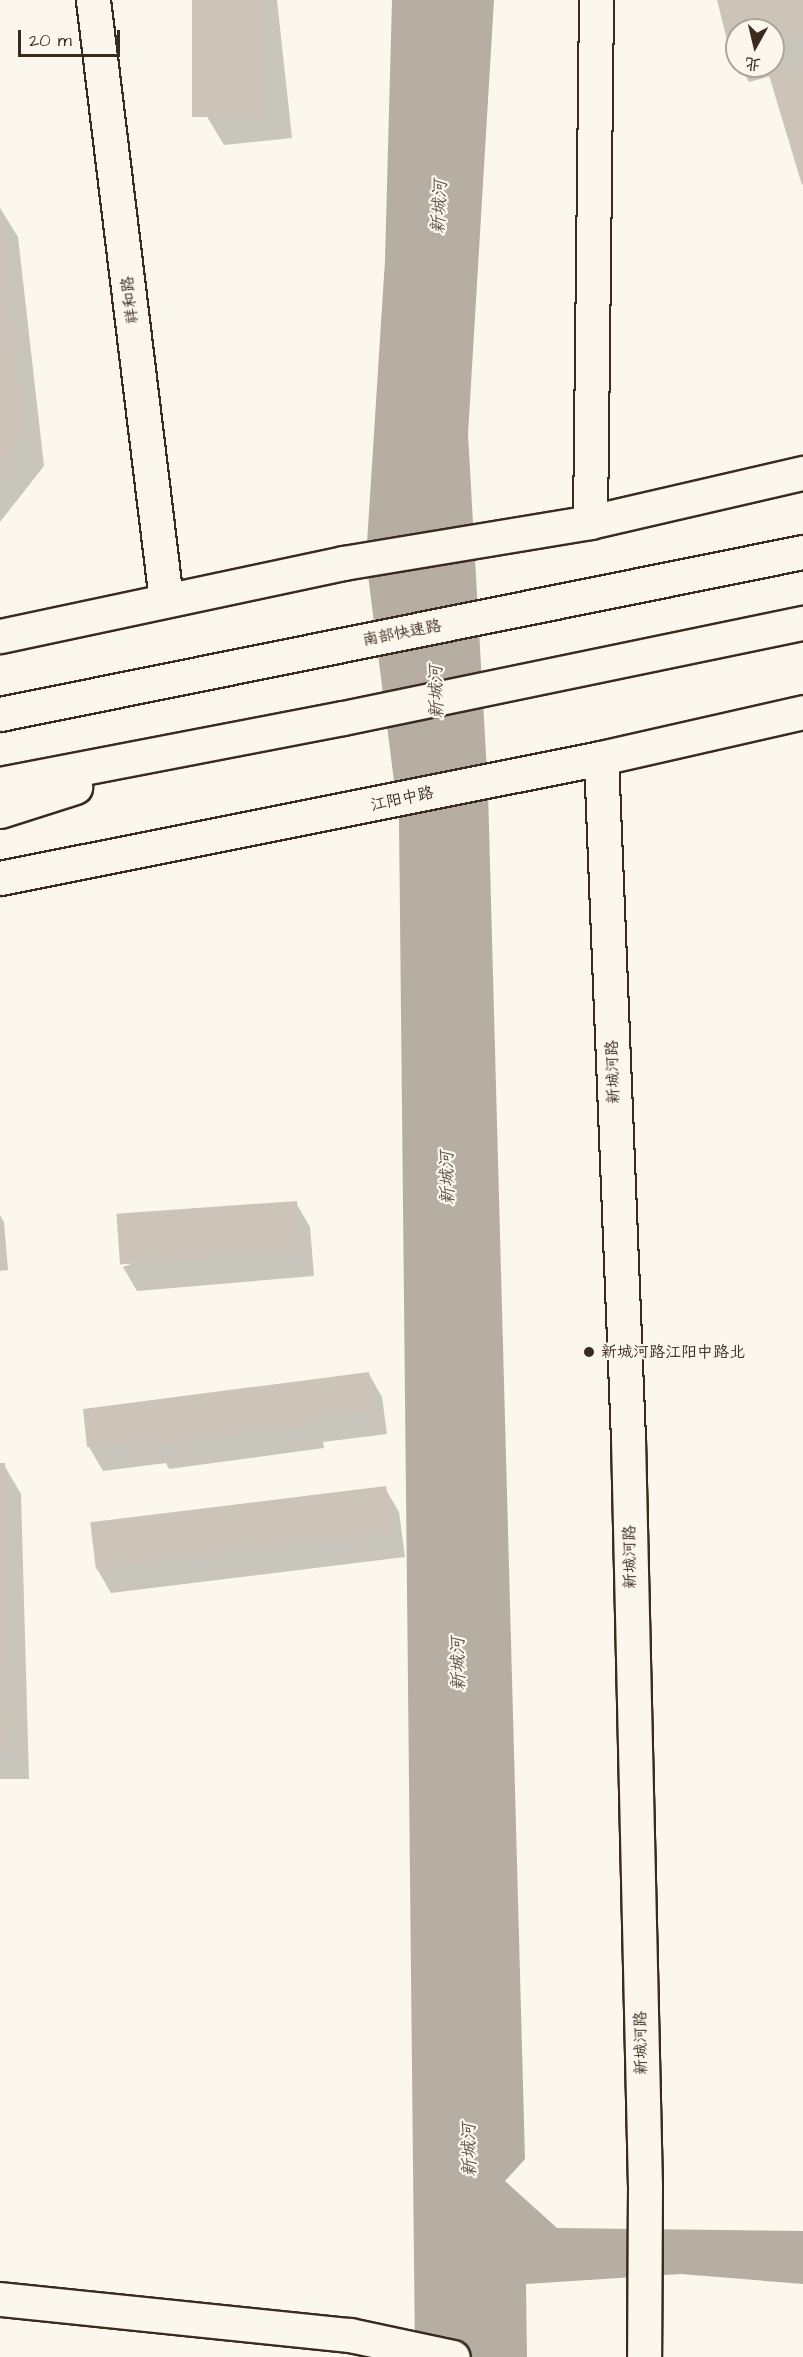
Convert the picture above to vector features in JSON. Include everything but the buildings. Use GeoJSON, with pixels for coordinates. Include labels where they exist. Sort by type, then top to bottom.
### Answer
{"type":"FeatureCollection","features":[{"type":"Feature","properties":{"kind":"main road","name":"祥和路"},"geometry":{"type":"LineString","coordinates":[[93,0],[166,600]]}},
{"type":"Feature","properties":{"kind":"main road"},"geometry":{"type":"LineString","coordinates":[[590,522],[596,0]]}},
{"type":"Feature","properties":{"kind":"main road"},"geometry":{"type":"LineString","coordinates":[[0,636],[344,563],[590,522],[803,473]]}},
{"type":"Feature","properties":{"kind":"main road","name":"南部快速路"},"geometry":{"type":"LineString","coordinates":[[0,714],[803,552]]}},
{"type":"Feature","properties":{"kind":"main road"},"geometry":{"type":"LineString","coordinates":[[0,784],[218,740],[342,718],[803,623]]}},
{"type":"Feature","properties":{"kind":"main road"},"geometry":{"type":"LineString","coordinates":[[0,697],[202,674]]}},
{"type":"Feature","properties":{"kind":"main road","name":"江阳中路"},"geometry":{"type":"LineString","coordinates":[[0,878],[602,758],[803,712]]}},
{"type":"Feature","properties":{"kind":"main road"},"geometry":{"type":"LineString","coordinates":[[0,811],[218,740]]}},
{"type":"Feature","properties":{"kind":"main road","name":"新城河路"},"geometry":{"type":"LineString","coordinates":[[602,758],[628,1438],[645,2186],[644,2357]]}},
{"type":"Feature","properties":{"kind":"main road"},"geometry":{"type":"LineString","coordinates":[[0,2299],[350,2335],[453,2357]]}},
{"type":"Feature","properties":{"kind":"water","name":"新城河"},"geometry":{"type":"Polygon","coordinates":[[[392,0],[494,0],[468,434],[488,790],[525,2159],[505,2181],[557,2228],[803,2231],[803,2284],[681,2274],[526,2284],[527,2357],[415,2357],[399,821],[366,559],[385,260],[392,0]]]}},
{"type":"Feature","properties":{"kind":"place","name":"新城河路江阳中路北"},"geometry":{"type":"Point","coordinates":[589,1352]}}]}
